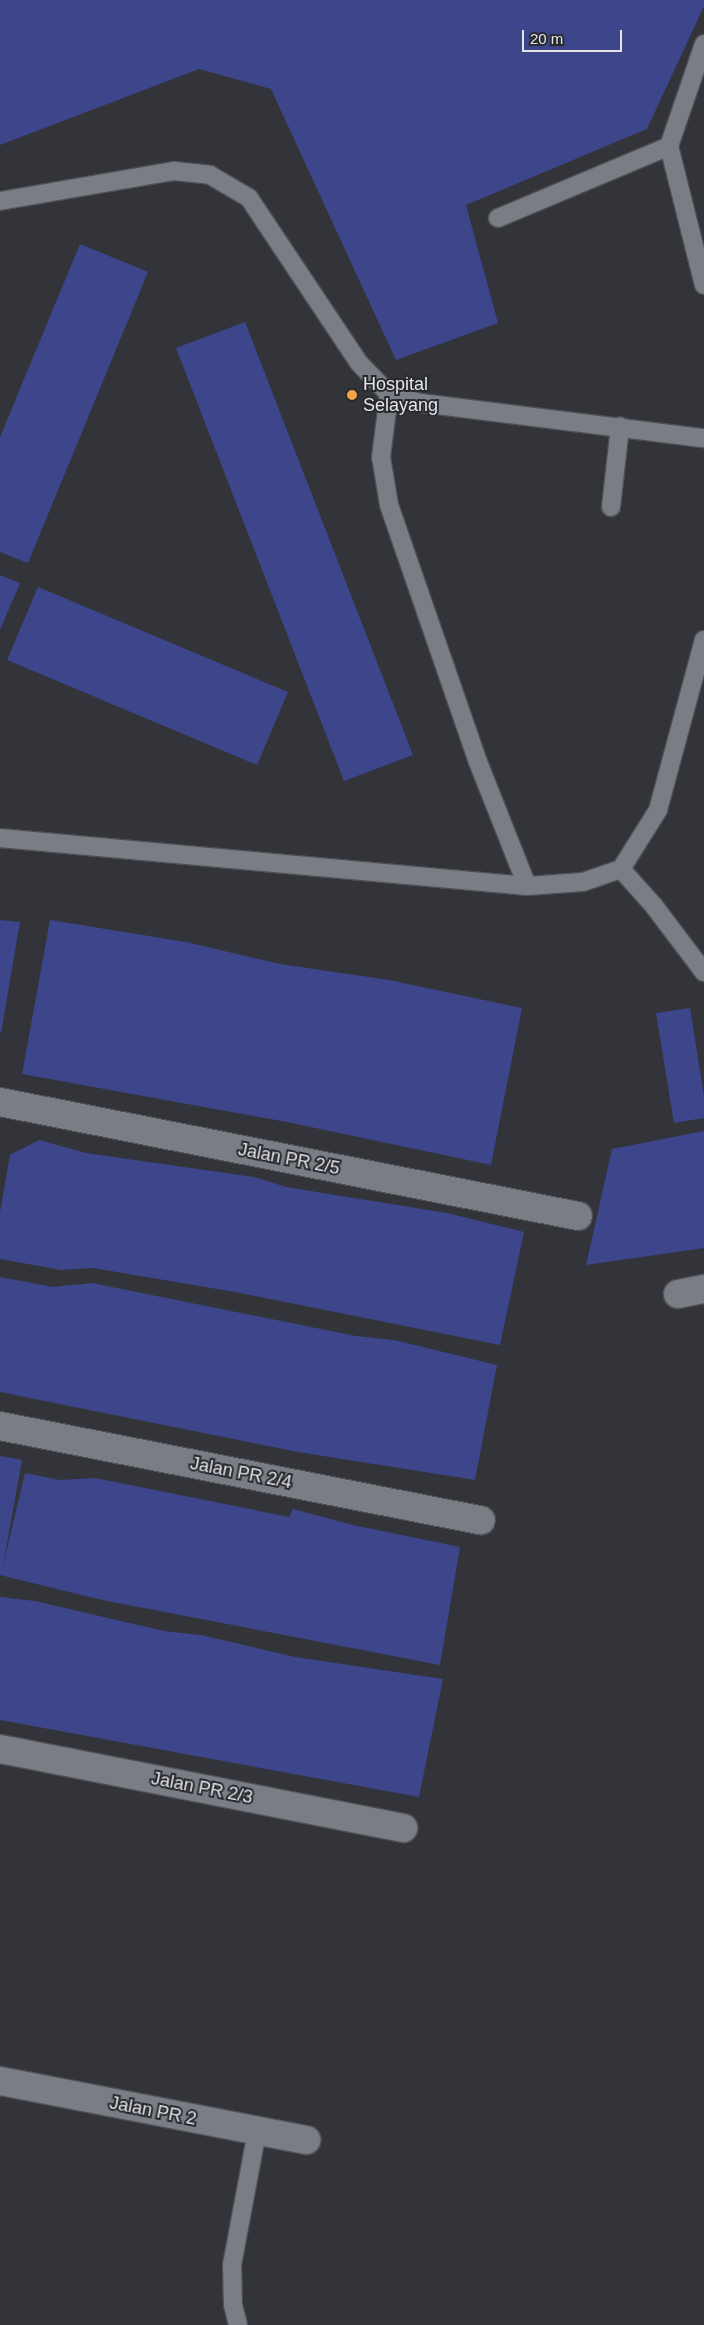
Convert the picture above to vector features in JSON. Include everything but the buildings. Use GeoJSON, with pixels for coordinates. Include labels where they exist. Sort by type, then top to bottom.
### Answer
{"type":"FeatureCollection","features":[{"type":"Feature","properties":{"kind":"street","name":"Jalan PR 2/5"},"geometry":{"type":"LineString","coordinates":[[0,1102],[578,1216]]}},
{"type":"Feature","properties":{"kind":"street","name":"Jalan PR 2/4"},"geometry":{"type":"LineString","coordinates":[[0,1426],[481,1520]]}},
{"type":"Feature","properties":{"kind":"street","name":"Jalan PR 2/3"},"geometry":{"type":"LineString","coordinates":[[0,1749],[404,1828]]}},
{"type":"Feature","properties":{"kind":"street","name":"Jalan PR 2"},"geometry":{"type":"LineString","coordinates":[[0,2081],[306,2140]]}},
{"type":"Feature","properties":{"kind":"lane"},"geometry":{"type":"LineString","coordinates":[[704,44],[669,146],[704,286]]}},
{"type":"Feature","properties":{"kind":"lane"},"geometry":{"type":"LineString","coordinates":[[498,218],[669,146]]}},
{"type":"Feature","properties":{"kind":"lane"},"geometry":{"type":"LineString","coordinates":[[0,201],[174,171],[210,175],[249,198],[359,363],[389,394],[421,403],[704,438]]}},
{"type":"Feature","properties":{"kind":"lane"},"geometry":{"type":"LineString","coordinates":[[389,394],[382,457],[389,505],[478,762],[527,886]]}},
{"type":"Feature","properties":{"kind":"lane"},"geometry":{"type":"LineString","coordinates":[[610,507],[620,427]]}},
{"type":"Feature","properties":{"kind":"lane"},"geometry":{"type":"LineString","coordinates":[[0,838],[527,886],[583,882],[621,869],[658,810],[704,640]]}},
{"type":"Feature","properties":{"kind":"lane"},"geometry":{"type":"LineString","coordinates":[[621,869],[654,906],[704,972]]}},
{"type":"Feature","properties":{"kind":"lane"},"geometry":{"type":"LineString","coordinates":[[238,2325],[233,2305],[232,2264],[257,2131]]}},
{"type":"Feature","properties":{"kind":"place","name":"Hospital Selayang"},"geometry":{"type":"Point","coordinates":[352,395]}}]}
